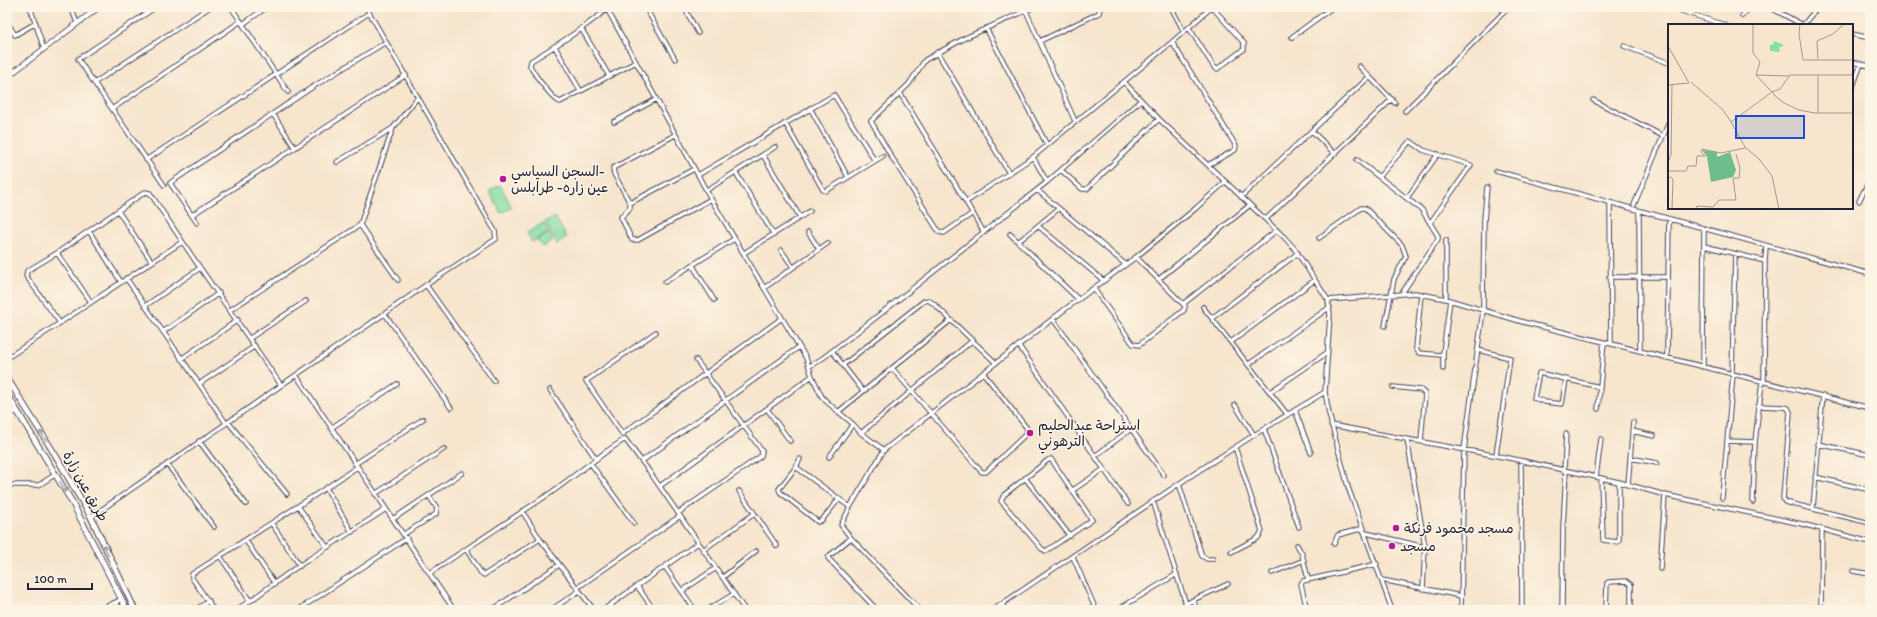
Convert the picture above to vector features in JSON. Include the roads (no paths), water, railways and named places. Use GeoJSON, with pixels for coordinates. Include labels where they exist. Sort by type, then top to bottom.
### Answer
{"type":"FeatureCollection","features":[{"type":"Feature","properties":{"kind":"main road"},"geometry":{"type":"LineString","coordinates":[[7,77],[99,7]]}},
{"type":"Feature","properties":{"kind":"main road","name":"طريق عين زارة"},"geometry":{"type":"LineString","coordinates":[[7,378],[56,456],[91,517],[135,610]]}},
{"type":"Feature","properties":{"kind":"main road","name":"طريق عين زارة"},"geometry":{"type":"LineString","coordinates":[[7,394],[56,474],[95,544],[127,610]]}},
{"type":"Feature","properties":{"kind":"street"},"geometry":{"type":"LineString","coordinates":[[30,7],[44,49]]}},
{"type":"Feature","properties":{"kind":"street"},"geometry":{"type":"LineString","coordinates":[[71,7],[77,24]]}},
{"type":"Feature","properties":{"kind":"street"},"geometry":{"type":"LineString","coordinates":[[156,7],[78,59],[164,185]]}},
{"type":"Feature","properties":{"kind":"street"},"geometry":{"type":"LineString","coordinates":[[94,83],[210,7]]}},
{"type":"Feature","properties":{"kind":"street"},"geometry":{"type":"LineString","coordinates":[[231,7],[288,92]]}},
{"type":"Feature","properties":{"kind":"street"},"geometry":{"type":"LineString","coordinates":[[112,109],[267,7]]}},
{"type":"Feature","properties":{"kind":"street"},"geometry":{"type":"LineString","coordinates":[[91,517],[426,285],[496,239],[495,232],[366,7]]}},
{"type":"Feature","properties":{"kind":"street"},"geometry":{"type":"LineString","coordinates":[[645,7],[675,59]]}},
{"type":"Feature","properties":{"kind":"street"},"geometry":{"type":"LineString","coordinates":[[684,7],[698,33]]}},
{"type":"Feature","properties":{"kind":"street"},"geometry":{"type":"LineString","coordinates":[[972,213],[946,232],[939,232],[873,127],[871,121],[909,84],[925,60],[937,52],[986,28],[1034,7]]}},
{"type":"Feature","properties":{"kind":"street"},"geometry":{"type":"LineString","coordinates":[[1040,41],[1099,13],[1100,7]]}},
{"type":"Feature","properties":{"kind":"street"},"geometry":{"type":"LineString","coordinates":[[1171,7],[1184,32]]}},
{"type":"Feature","properties":{"kind":"street"},"geometry":{"type":"LineString","coordinates":[[966,202],[1032,157],[1189,28],[1212,7],[1244,43],[1244,49],[1221,68],[1217,69],[1214,67],[1189,28]]}},
{"type":"Feature","properties":{"kind":"street"},"geometry":{"type":"LineString","coordinates":[[1292,37],[1333,7]]}},
{"type":"Feature","properties":{"kind":"street"},"geometry":{"type":"LineString","coordinates":[[1405,111],[1509,7]]}},
{"type":"Feature","properties":{"kind":"street"},"geometry":{"type":"LineString","coordinates":[[1669,7],[1722,24]]}},
{"type":"Feature","properties":{"kind":"street"},"geometry":{"type":"LineString","coordinates":[[1742,16],[1750,7]]}},
{"type":"Feature","properties":{"kind":"street"},"geometry":{"type":"LineString","coordinates":[[1769,7],[1801,24]]}},
{"type":"Feature","properties":{"kind":"street"},"geometry":{"type":"LineString","coordinates":[[1804,24],[1818,7]]}},
{"type":"Feature","properties":{"kind":"street"},"geometry":{"type":"LineString","coordinates":[[636,62],[580,90],[566,100],[558,101],[540,83],[529,64],[531,60],[555,47],[609,8],[636,62],[655,100],[734,239],[744,253],[810,366],[812,376],[822,396],[861,433],[884,450]]}},
{"type":"Feature","properties":{"kind":"street"},"geometry":{"type":"LineString","coordinates":[[1026,11],[1075,121]]}},
{"type":"Feature","properties":{"kind":"street"},"geometry":{"type":"LineString","coordinates":[[146,160],[369,13]]}},
{"type":"Feature","properties":{"kind":"street"},"geometry":{"type":"LineString","coordinates":[[1708,24],[1710,20]]}},
{"type":"Feature","properties":{"kind":"street"},"geometry":{"type":"LineString","coordinates":[[7,22],[15,35],[36,23]]}},
{"type":"Feature","properties":{"kind":"street"},"geometry":{"type":"LineString","coordinates":[[581,28],[609,76]]}},
{"type":"Feature","properties":{"kind":"street"},"geometry":{"type":"LineString","coordinates":[[986,28],[1047,145]]}},
{"type":"Feature","properties":{"kind":"street"},"geometry":{"type":"LineString","coordinates":[[1853,34],[1870,38]]}},
{"type":"Feature","properties":{"kind":"street"},"geometry":{"type":"LineString","coordinates":[[197,223],[170,183],[273,114],[386,42]]}},
{"type":"Feature","properties":{"kind":"street"},"geometry":{"type":"LineString","coordinates":[[1172,42],[1236,146],[1235,150],[1208,165]]}},
{"type":"Feature","properties":{"kind":"street"},"geometry":{"type":"LineString","coordinates":[[1624,46],[1668,63]]}},
{"type":"Feature","properties":{"kind":"street"},"geometry":{"type":"LineString","coordinates":[[555,47],[580,90]]}},
{"type":"Feature","properties":{"kind":"street"},"geometry":{"type":"LineString","coordinates":[[937,52],[1008,173]]}},
{"type":"Feature","properties":{"kind":"street"},"geometry":{"type":"LineString","coordinates":[[1853,62],[1870,66]]}},
{"type":"Feature","properties":{"kind":"street"},"geometry":{"type":"LineString","coordinates":[[1853,86],[1861,64]]}},
{"type":"Feature","properties":{"kind":"street"},"geometry":{"type":"LineString","coordinates":[[1359,66],[1395,103]]}},
{"type":"Feature","properties":{"kind":"street"},"geometry":{"type":"LineString","coordinates":[[192,215],[406,75]]}},
{"type":"Feature","properties":{"kind":"street"},"geometry":{"type":"LineString","coordinates":[[1241,197],[1369,77]]}},
{"type":"Feature","properties":{"kind":"street"},"geometry":{"type":"LineString","coordinates":[[1124,82],[1159,120],[1277,230],[1298,254],[1328,300],[1330,307],[1324,392],[1331,425],[1348,487],[1377,564],[1392,610]]}},
{"type":"Feature","properties":{"kind":"street"},"geometry":{"type":"LineString","coordinates":[[900,93],[983,231]]}},
{"type":"Feature","properties":{"kind":"street"},"geometry":{"type":"LineString","coordinates":[[698,175],[834,95],[875,162]]}},
{"type":"Feature","properties":{"kind":"street"},"geometry":{"type":"LineString","coordinates":[[337,162],[393,128],[418,97]]}},
{"type":"Feature","properties":{"kind":"street"},"geometry":{"type":"LineString","coordinates":[[1266,219],[1392,99]]}},
{"type":"Feature","properties":{"kind":"street"},"geometry":{"type":"LineString","coordinates":[[614,122],[655,100]]}},
{"type":"Feature","properties":{"kind":"street"},"geometry":{"type":"LineString","coordinates":[[810,366],[832,351],[1047,182],[1140,100]]}},
{"type":"Feature","properties":{"kind":"street"},"geometry":{"type":"LineString","coordinates":[[1593,100],[1663,136]]}},
{"type":"Feature","properties":{"kind":"street"},"geometry":{"type":"LineString","coordinates":[[810,108],[848,177]]}},
{"type":"Feature","properties":{"kind":"street"},"geometry":{"type":"LineString","coordinates":[[273,114],[295,148]]}},
{"type":"Feature","properties":{"kind":"street"},"geometry":{"type":"LineString","coordinates":[[1061,170],[1082,189],[1087,189],[1159,120]]}},
{"type":"Feature","properties":{"kind":"street"},"geometry":{"type":"LineString","coordinates":[[785,123],[823,190],[826,191],[884,156]]}},
{"type":"Feature","properties":{"kind":"street"},"geometry":{"type":"LineString","coordinates":[[1634,205],[1668,124]]}},
{"type":"Feature","properties":{"kind":"street"},"geometry":{"type":"LineString","coordinates":[[230,310],[360,225],[393,128]]}},
{"type":"Feature","properties":{"kind":"street"},"geometry":{"type":"LineString","coordinates":[[1312,131],[1335,154]]}},
{"type":"Feature","properties":{"kind":"street"},"geometry":{"type":"LineString","coordinates":[[675,134],[613,168],[614,174],[630,204],[630,208],[621,217],[632,240],[636,241],[711,199]]}},
{"type":"Feature","properties":{"kind":"street"},"geometry":{"type":"LineString","coordinates":[[1379,177],[1409,141],[1423,150],[1471,165],[1430,223]]}},
{"type":"Feature","properties":{"kind":"street"},"geometry":{"type":"LineString","coordinates":[[707,190],[775,147]]}},
{"type":"Feature","properties":{"kind":"street"},"geometry":{"type":"LineString","coordinates":[[1407,198],[1438,154]]}},
{"type":"Feature","properties":{"kind":"street"},"geometry":{"type":"LineString","coordinates":[[763,155],[800,217]]}},
{"type":"Feature","properties":{"kind":"street"},"geometry":{"type":"LineString","coordinates":[[1032,157],[1047,182]]}},
{"type":"Feature","properties":{"kind":"street"},"geometry":{"type":"LineString","coordinates":[[1357,160],[1422,210],[1438,236],[1438,239],[1402,293]]}},
{"type":"Feature","properties":{"kind":"street"},"geometry":{"type":"LineString","coordinates":[[630,204],[694,169]]}},
{"type":"Feature","properties":{"kind":"street"},"geometry":{"type":"LineString","coordinates":[[1496,171],[1639,212],[1870,274]]}},
{"type":"Feature","properties":{"kind":"street"},"geometry":{"type":"LineString","coordinates":[[736,172],[774,235]]}},
{"type":"Feature","properties":{"kind":"street"},"geometry":{"type":"LineString","coordinates":[[1859,201],[1870,179]]}},
{"type":"Feature","properties":{"kind":"street"},"geometry":{"type":"LineString","coordinates":[[920,610],[851,538],[841,523],[884,450],[1020,346],[1078,299],[1094,289],[1136,257],[1225,182]]}},
{"type":"Feature","properties":{"kind":"street"},"geometry":{"type":"LineString","coordinates":[[1461,610],[1464,450],[1483,311],[1484,220],[1487,187]]}},
{"type":"Feature","properties":{"kind":"street"},"geometry":{"type":"LineString","coordinates":[[1037,190],[1125,264]]}},
{"type":"Feature","properties":{"kind":"street"},"geometry":{"type":"LineString","coordinates":[[60,323],[26,274],[27,271],[57,253],[145,192],[148,192],[282,385]]}},
{"type":"Feature","properties":{"kind":"street"},"geometry":{"type":"LineString","coordinates":[[1610,203],[1609,277],[1611,344]]}},
{"type":"Feature","properties":{"kind":"street"},"geometry":{"type":"LineString","coordinates":[[1159,279],[1250,205]]}},
{"type":"Feature","properties":{"kind":"street"},"geometry":{"type":"LineString","coordinates":[[1319,238],[1361,208],[1365,208],[1368,209],[1402,245],[1406,252],[1406,256],[1394,278],[1385,326]]}},
{"type":"Feature","properties":{"kind":"street"},"geometry":{"type":"LineString","coordinates":[[1018,242],[1058,209]]}},
{"type":"Feature","properties":{"kind":"street"},"geometry":{"type":"LineString","coordinates":[[118,211],[152,262]]}},
{"type":"Feature","properties":{"kind":"street"},"geometry":{"type":"LineString","coordinates":[[744,253],[810,211]]}},
{"type":"Feature","properties":{"kind":"street"},"geometry":{"type":"LineString","coordinates":[[1639,212],[1640,351]]}},
{"type":"Feature","properties":{"kind":"street"},"geometry":{"type":"LineString","coordinates":[[1667,358],[1669,219]]}},
{"type":"Feature","properties":{"kind":"street"},"geometry":{"type":"LineString","coordinates":[[360,225],[398,280]]}},
{"type":"Feature","properties":{"kind":"street"},"geometry":{"type":"LineString","coordinates":[[1038,226],[1104,281]]}},
{"type":"Feature","properties":{"kind":"street"},"geometry":{"type":"LineString","coordinates":[[1703,367],[1704,229]]}},
{"type":"Feature","properties":{"kind":"street"},"geometry":{"type":"LineString","coordinates":[[1183,304],[1277,230]]}},
{"type":"Feature","properties":{"kind":"street"},"geometry":{"type":"LineString","coordinates":[[89,231],[121,282]]}},
{"type":"Feature","properties":{"kind":"street"},"geometry":{"type":"LineString","coordinates":[[808,232],[819,249]]}},
{"type":"Feature","properties":{"kind":"street"},"geometry":{"type":"LineString","coordinates":[[1010,234],[1078,299]]}},
{"type":"Feature","properties":{"kind":"street"},"geometry":{"type":"LineString","coordinates":[[666,282],[694,266],[734,239]]}},
{"type":"Feature","properties":{"kind":"street"},"geometry":{"type":"LineString","coordinates":[[1443,369],[1448,299],[1446,240]]}},
{"type":"Feature","properties":{"kind":"street"},"geometry":{"type":"LineString","coordinates":[[7,358],[182,242]]}},
{"type":"Feature","properties":{"kind":"street"},"geometry":{"type":"LineString","coordinates":[[764,288],[828,243]]}},
{"type":"Feature","properties":{"kind":"street"},"geometry":{"type":"LineString","coordinates":[[1704,246],[1765,261]]}},
{"type":"Feature","properties":{"kind":"street"},"geometry":{"type":"LineString","coordinates":[[1753,502],[1758,406],[1763,382],[1766,246]]}},
{"type":"Feature","properties":{"kind":"street"},"geometry":{"type":"LineString","coordinates":[[781,250],[792,268]]}},
{"type":"Feature","properties":{"kind":"street"},"geometry":{"type":"LineString","coordinates":[[57,253],[91,302]]}},
{"type":"Feature","properties":{"kind":"street"},"geometry":{"type":"LineString","coordinates":[[1212,318],[1298,254]]}},
{"type":"Feature","properties":{"kind":"street"},"geometry":{"type":"LineString","coordinates":[[1722,498],[1733,375],[1735,254]]}},
{"type":"Feature","properties":{"kind":"street"},"geometry":{"type":"LineString","coordinates":[[1094,289],[1133,344],[1136,345],[1184,310],[1185,306],[1136,257]]}},
{"type":"Feature","properties":{"kind":"street"},"geometry":{"type":"LineString","coordinates":[[694,266],[714,300]]}},
{"type":"Feature","properties":{"kind":"street"},"geometry":{"type":"LineString","coordinates":[[145,306],[200,268]]}},
{"type":"Feature","properties":{"kind":"street"},"geometry":{"type":"LineString","coordinates":[[1609,277],[1667,277]]}},
{"type":"Feature","properties":{"kind":"street"},"geometry":{"type":"LineString","coordinates":[[126,278],[181,359],[227,422],[287,494]]}},
{"type":"Feature","properties":{"kind":"street"},"geometry":{"type":"LineString","coordinates":[[1231,342],[1315,280]]}},
{"type":"Feature","properties":{"kind":"street"},"geometry":{"type":"LineString","coordinates":[[426,285],[494,381]]}},
{"type":"Feature","properties":{"kind":"street"},"geometry":{"type":"LineString","coordinates":[[163,332],[219,293]]}},
{"type":"Feature","properties":{"kind":"street"},"geometry":{"type":"LineString","coordinates":[[1328,300],[1402,293],[1421,294],[1448,299],[1483,311],[1733,375],[1822,395],[1870,408]]}},
{"type":"Feature","properties":{"kind":"street"},"geometry":{"type":"LineString","coordinates":[[1421,294],[1416,351],[1419,353],[1441,355],[1443,353]]}},
{"type":"Feature","properties":{"kind":"street"},"geometry":{"type":"LineString","coordinates":[[843,366],[926,300],[931,301],[996,363]]}},
{"type":"Feature","properties":{"kind":"street"},"geometry":{"type":"LineString","coordinates":[[250,338],[306,301]]}},
{"type":"Feature","properties":{"kind":"street"},"geometry":{"type":"LineString","coordinates":[[1203,307],[1287,414]]}},
{"type":"Feature","properties":{"kind":"street"},"geometry":{"type":"LineString","coordinates":[[1248,364],[1330,307]]}},
{"type":"Feature","properties":{"kind":"street"},"geometry":{"type":"LineString","coordinates":[[385,314],[451,408]]}},
{"type":"Feature","properties":{"kind":"street"},"geometry":{"type":"LineString","coordinates":[[622,434],[782,318]]}},
{"type":"Feature","properties":{"kind":"street"},"geometry":{"type":"LineString","coordinates":[[1053,319],[1164,475]]}},
{"type":"Feature","properties":{"kind":"street"},"geometry":{"type":"LineString","coordinates":[[181,359],[238,320]]}},
{"type":"Feature","properties":{"kind":"street"},"geometry":{"type":"LineString","coordinates":[[838,412],[951,320]]}},
{"type":"Feature","properties":{"kind":"street"},"geometry":{"type":"LineString","coordinates":[[656,332],[586,381],[745,610]]}},
{"type":"Feature","properties":{"kind":"street"},"geometry":{"type":"LineString","coordinates":[[861,433],[973,340]]}},
{"type":"Feature","properties":{"kind":"street"},"geometry":{"type":"LineString","coordinates":[[1598,409],[1604,342]]}},
{"type":"Feature","properties":{"kind":"street"},"geometry":{"type":"LineString","coordinates":[[199,384],[255,346]]}},
{"type":"Feature","properties":{"kind":"street"},"geometry":{"type":"LineString","coordinates":[[1020,346],[1128,504]]}},
{"type":"Feature","properties":{"kind":"street"},"geometry":{"type":"LineString","coordinates":[[642,461],[799,347]]}},
{"type":"Feature","properties":{"kind":"street"},"geometry":{"type":"LineString","coordinates":[[1478,350],[1510,358],[1496,455]]}},
{"type":"Feature","properties":{"kind":"street"},"geometry":{"type":"LineString","coordinates":[[832,351],[863,391]]}},
{"type":"Feature","properties":{"kind":"street"},"geometry":{"type":"LineString","coordinates":[[1270,392],[1328,352]]}},
{"type":"Feature","properties":{"kind":"street"},"geometry":{"type":"LineString","coordinates":[[551,610],[679,514],[761,456],[762,449],[743,426],[696,360]]}},
{"type":"Feature","properties":{"kind":"street"},"geometry":{"type":"LineString","coordinates":[[892,368],[982,472],[986,472],[1028,432],[1026,427],[984,374]]}},
{"type":"Feature","properties":{"kind":"street"},"geometry":{"type":"LineString","coordinates":[[1566,380],[1562,404],[1545,402],[1534,398],[1538,373],[1600,387]]}},
{"type":"Feature","properties":{"kind":"street"},"geometry":{"type":"LineString","coordinates":[[296,375],[375,494],[430,572],[454,610]]}},
{"type":"Feature","properties":{"kind":"street"},"geometry":{"type":"LineString","coordinates":[[660,486],[812,376]]}},
{"type":"Feature","properties":{"kind":"street"},"geometry":{"type":"LineString","coordinates":[[331,428],[397,384]]}},
{"type":"Feature","properties":{"kind":"street"},"geometry":{"type":"LineString","coordinates":[[1393,387],[1424,391],[1425,396],[1421,442]]}},
{"type":"Feature","properties":{"kind":"street"},"geometry":{"type":"LineString","coordinates":[[550,390],[596,459]]}},
{"type":"Feature","properties":{"kind":"street"},"geometry":{"type":"LineString","coordinates":[[993,610],[1073,557],[1153,501],[1235,447],[1324,392]]}},
{"type":"Feature","properties":{"kind":"street"},"geometry":{"type":"LineString","coordinates":[[1813,508],[1822,395]]}},
{"type":"Feature","properties":{"kind":"street"},"geometry":{"type":"LineString","coordinates":[[1235,405],[1254,435]]}},
{"type":"Feature","properties":{"kind":"street"},"geometry":{"type":"LineString","coordinates":[[1758,406],[1788,408],[1790,412],[1783,498],[1785,502],[1870,523]]}},
{"type":"Feature","properties":{"kind":"street"},"geometry":{"type":"LineString","coordinates":[[768,409],[790,441]]}},
{"type":"Feature","properties":{"kind":"street"},"geometry":{"type":"LineString","coordinates":[[1295,410],[1311,453]]}},
{"type":"Feature","properties":{"kind":"street"},"geometry":{"type":"LineString","coordinates":[[7,415],[18,411]]}},
{"type":"Feature","properties":{"kind":"street"},"geometry":{"type":"LineString","coordinates":[[214,610],[191,576],[196,571],[246,541],[326,488],[423,419]]}},
{"type":"Feature","properties":{"kind":"street"},"geometry":{"type":"LineString","coordinates":[[1628,485],[1633,422]]}},
{"type":"Feature","properties":{"kind":"street"},"geometry":{"type":"LineString","coordinates":[[829,457],[853,424]]}},
{"type":"Feature","properties":{"kind":"street"},"geometry":{"type":"LineString","coordinates":[[1331,425],[1521,460],[1619,482],[1665,495],[1822,529],[1870,542]]}},
{"type":"Feature","properties":{"kind":"street"},"geometry":{"type":"LineString","coordinates":[[1264,429],[1298,527]]}},
{"type":"Feature","properties":{"kind":"street"},"geometry":{"type":"LineString","coordinates":[[1096,456],[1131,430]]}},
{"type":"Feature","properties":{"kind":"street"},"geometry":{"type":"LineString","coordinates":[[1632,431],[1654,436]]}},
{"type":"Feature","properties":{"kind":"street"},"geometry":{"type":"LineString","coordinates":[[1562,610],[1566,434]]}},
{"type":"Feature","properties":{"kind":"street"},"geometry":{"type":"LineString","coordinates":[[430,572],[626,439]]}},
{"type":"Feature","properties":{"kind":"street"},"geometry":{"type":"LineString","coordinates":[[1407,439],[1425,547],[1423,589]]}},
{"type":"Feature","properties":{"kind":"street"},"geometry":{"type":"LineString","coordinates":[[1596,477],[1600,439]]}},
{"type":"Feature","properties":{"kind":"street"},"geometry":{"type":"LineString","coordinates":[[199,441],[246,504]]}},
{"type":"Feature","properties":{"kind":"street"},"geometry":{"type":"LineString","coordinates":[[1728,441],[1755,442]]}},
{"type":"Feature","properties":{"kind":"street"},"geometry":{"type":"LineString","coordinates":[[1818,444],[1870,455]]}},
{"type":"Feature","properties":{"kind":"street"},"geometry":{"type":"LineString","coordinates":[[1231,552],[1258,538],[1262,531],[1235,447]]}},
{"type":"Feature","properties":{"kind":"street"},"geometry":{"type":"LineString","coordinates":[[375,494],[444,449]]}},
{"type":"Feature","properties":{"kind":"street"},"geometry":{"type":"LineString","coordinates":[[1630,458],[1657,462]]}},
{"type":"Feature","properties":{"kind":"street"},"geometry":{"type":"LineString","coordinates":[[800,459],[796,467],[779,489],[780,492],[818,522],[822,520],[838,500]]}},
{"type":"Feature","properties":{"kind":"street"},"geometry":{"type":"LineString","coordinates":[[1051,459],[1073,490],[1092,520],[1049,550],[1043,550],[1002,503],[1004,495],[1051,459]]}},
{"type":"Feature","properties":{"kind":"street"},"geometry":{"type":"LineString","coordinates":[[1521,460],[1522,610]]}},
{"type":"Feature","properties":{"kind":"street"},"geometry":{"type":"LineString","coordinates":[[167,464],[214,527]]}},
{"type":"Feature","properties":{"kind":"street"},"geometry":{"type":"LineString","coordinates":[[591,464],[634,523]]}},
{"type":"Feature","properties":{"kind":"street"},"geometry":{"type":"LineString","coordinates":[[796,467],[838,500],[850,507]]}},
{"type":"Feature","properties":{"kind":"street"},"geometry":{"type":"LineString","coordinates":[[1073,490],[1104,469]]}},
{"type":"Feature","properties":{"kind":"street"},"geometry":{"type":"LineString","coordinates":[[393,519],[462,473]]}},
{"type":"Feature","properties":{"kind":"street"},"geometry":{"type":"LineString","coordinates":[[7,485],[39,485],[56,474]]}},
{"type":"Feature","properties":{"kind":"street"},"geometry":{"type":"LineString","coordinates":[[1816,477],[1870,490]]}},
{"type":"Feature","properties":{"kind":"street"},"geometry":{"type":"LineString","coordinates":[[1025,478],[1070,536]]}},
{"type":"Feature","properties":{"kind":"street"},"geometry":{"type":"LineString","coordinates":[[1601,478],[1603,540],[1617,542],[1619,540],[1619,482]]}},
{"type":"Feature","properties":{"kind":"street"},"geometry":{"type":"LineString","coordinates":[[1179,484],[1202,556],[1207,559],[1213,559]]}},
{"type":"Feature","properties":{"kind":"street"},"geometry":{"type":"LineString","coordinates":[[326,488],[352,532]]}},
{"type":"Feature","properties":{"kind":"street"},"geometry":{"type":"LineString","coordinates":[[739,491],[777,546]]}},
{"type":"Feature","properties":{"kind":"street"},"geometry":{"type":"LineString","coordinates":[[1660,569],[1665,495]]}},
{"type":"Feature","properties":{"kind":"street"},"geometry":{"type":"LineString","coordinates":[[298,610],[436,514],[437,508],[429,496]]}},
{"type":"Feature","properties":{"kind":"street"},"geometry":{"type":"LineString","coordinates":[[1153,501],[1186,604]]}},
{"type":"Feature","properties":{"kind":"street"},"geometry":{"type":"LineString","coordinates":[[298,506],[327,547]]}},
{"type":"Feature","properties":{"kind":"street"},"geometry":{"type":"LineString","coordinates":[[236,610],[276,584],[327,547],[386,509]]}},
{"type":"Feature","properties":{"kind":"street"},"geometry":{"type":"LineString","coordinates":[[522,511],[559,565],[594,610]]}},
{"type":"Feature","properties":{"kind":"street"},"geometry":{"type":"LineString","coordinates":[[702,550],[754,514]]}},
{"type":"Feature","properties":{"kind":"street"},"geometry":{"type":"LineString","coordinates":[[272,524],[300,566]]}},
{"type":"Feature","properties":{"kind":"street"},"geometry":{"type":"LineString","coordinates":[[1821,610],[1822,529]]}},
{"type":"Feature","properties":{"kind":"street"},"geometry":{"type":"LineString","coordinates":[[1334,544],[1335,538],[1338,535],[1365,531],[1425,547]]}},
{"type":"Feature","properties":{"kind":"street"},"geometry":{"type":"LineString","coordinates":[[466,548],[481,573],[484,574],[540,538]]}},
{"type":"Feature","properties":{"kind":"street"},"geometry":{"type":"LineString","coordinates":[[851,538],[828,558],[877,610]]}},
{"type":"Feature","properties":{"kind":"street"},"geometry":{"type":"LineString","coordinates":[[246,541],[276,584]]}},
{"type":"Feature","properties":{"kind":"street"},"geometry":{"type":"LineString","coordinates":[[603,610],[698,543]]}},
{"type":"Feature","properties":{"kind":"street"},"geometry":{"type":"LineString","coordinates":[[1297,545],[1304,560],[1308,579]]}},
{"type":"Feature","properties":{"kind":"street"},"geometry":{"type":"LineString","coordinates":[[723,578],[756,551]]}},
{"type":"Feature","properties":{"kind":"street"},"geometry":{"type":"LineString","coordinates":[[220,556],[250,601]]}},
{"type":"Feature","properties":{"kind":"street"},"geometry":{"type":"LineString","coordinates":[[1073,557],[1094,610]]}},
{"type":"Feature","properties":{"kind":"street"},"geometry":{"type":"LineString","coordinates":[[1272,573],[1304,560]]}},
{"type":"Feature","properties":{"kind":"street"},"geometry":{"type":"LineString","coordinates":[[1306,610],[1301,584],[1303,581],[1377,564]]}},
{"type":"Feature","properties":{"kind":"street"},"geometry":{"type":"LineString","coordinates":[[492,610],[559,565]]}},
{"type":"Feature","properties":{"kind":"street"},"geometry":{"type":"LineString","coordinates":[[665,566],[695,610]]}},
{"type":"Feature","properties":{"kind":"street"},"geometry":{"type":"LineString","coordinates":[[682,591],[716,568]]}},
{"type":"Feature","properties":{"kind":"street"},"geometry":{"type":"LineString","coordinates":[[1853,571],[1870,574]]}},
{"type":"Feature","properties":{"kind":"street"},"geometry":{"type":"LineString","coordinates":[[1117,610],[1176,574]]}},
{"type":"Feature","properties":{"kind":"street"},"geometry":{"type":"LineString","coordinates":[[1382,580],[1462,596]]}},
{"type":"Feature","properties":{"kind":"street"},"geometry":{"type":"LineString","coordinates":[[1606,610],[1607,584],[1609,582],[1626,581],[1631,585],[1631,610]]}},
{"type":"Feature","properties":{"kind":"street"},"geometry":{"type":"LineString","coordinates":[[1174,610],[1228,584]]}},
{"type":"Feature","properties":{"kind":"street"},"geometry":{"type":"LineString","coordinates":[[637,586],[654,610]]}},
{"type":"Feature","properties":{"kind":"street"},"geometry":{"type":"LineString","coordinates":[[707,610],[734,594]]}},
{"type":"Feature","properties":{"kind":"street"},"geometry":{"type":"LineString","coordinates":[[99,610],[122,599]]}},
{"type":"Feature","properties":{"kind":"street"},"geometry":{"type":"LineString","coordinates":[[1193,600],[1196,610]]}},
{"type":"Feature","properties":{"kind":"street"},"geometry":{"type":"LineString","coordinates":[[116,602],[120,610]]}},
{"type":"Feature","properties":{"kind":"street"},"geometry":{"type":"LineString","coordinates":[[195,610],[209,602]]}},
{"type":"Feature","properties":{"kind":"street"},"geometry":{"type":"LineString","coordinates":[[1002,604],[1005,610]]}},
{"type":"Feature","properties":{"kind":"street"},"geometry":{"type":"LineString","coordinates":[[610,605],[614,610]]}},
{"type":"Feature","properties":{"kind":"place","name":"السجن السياسي- عين زاره- طرابلس"},"geometry":{"type":"Point","coordinates":[503,179]}},
{"type":"Feature","properties":{"kind":"place","name":"استراحة عبدالحليم الترهوني"},"geometry":{"type":"Point","coordinates":[1030,433]}},
{"type":"Feature","properties":{"kind":"place","name":"مسجد محمود فرنكة"},"geometry":{"type":"Point","coordinates":[1396,528]}},
{"type":"Feature","properties":{"kind":"place","name":"مسجد"},"geometry":{"type":"Point","coordinates":[1392,546]}}]}
